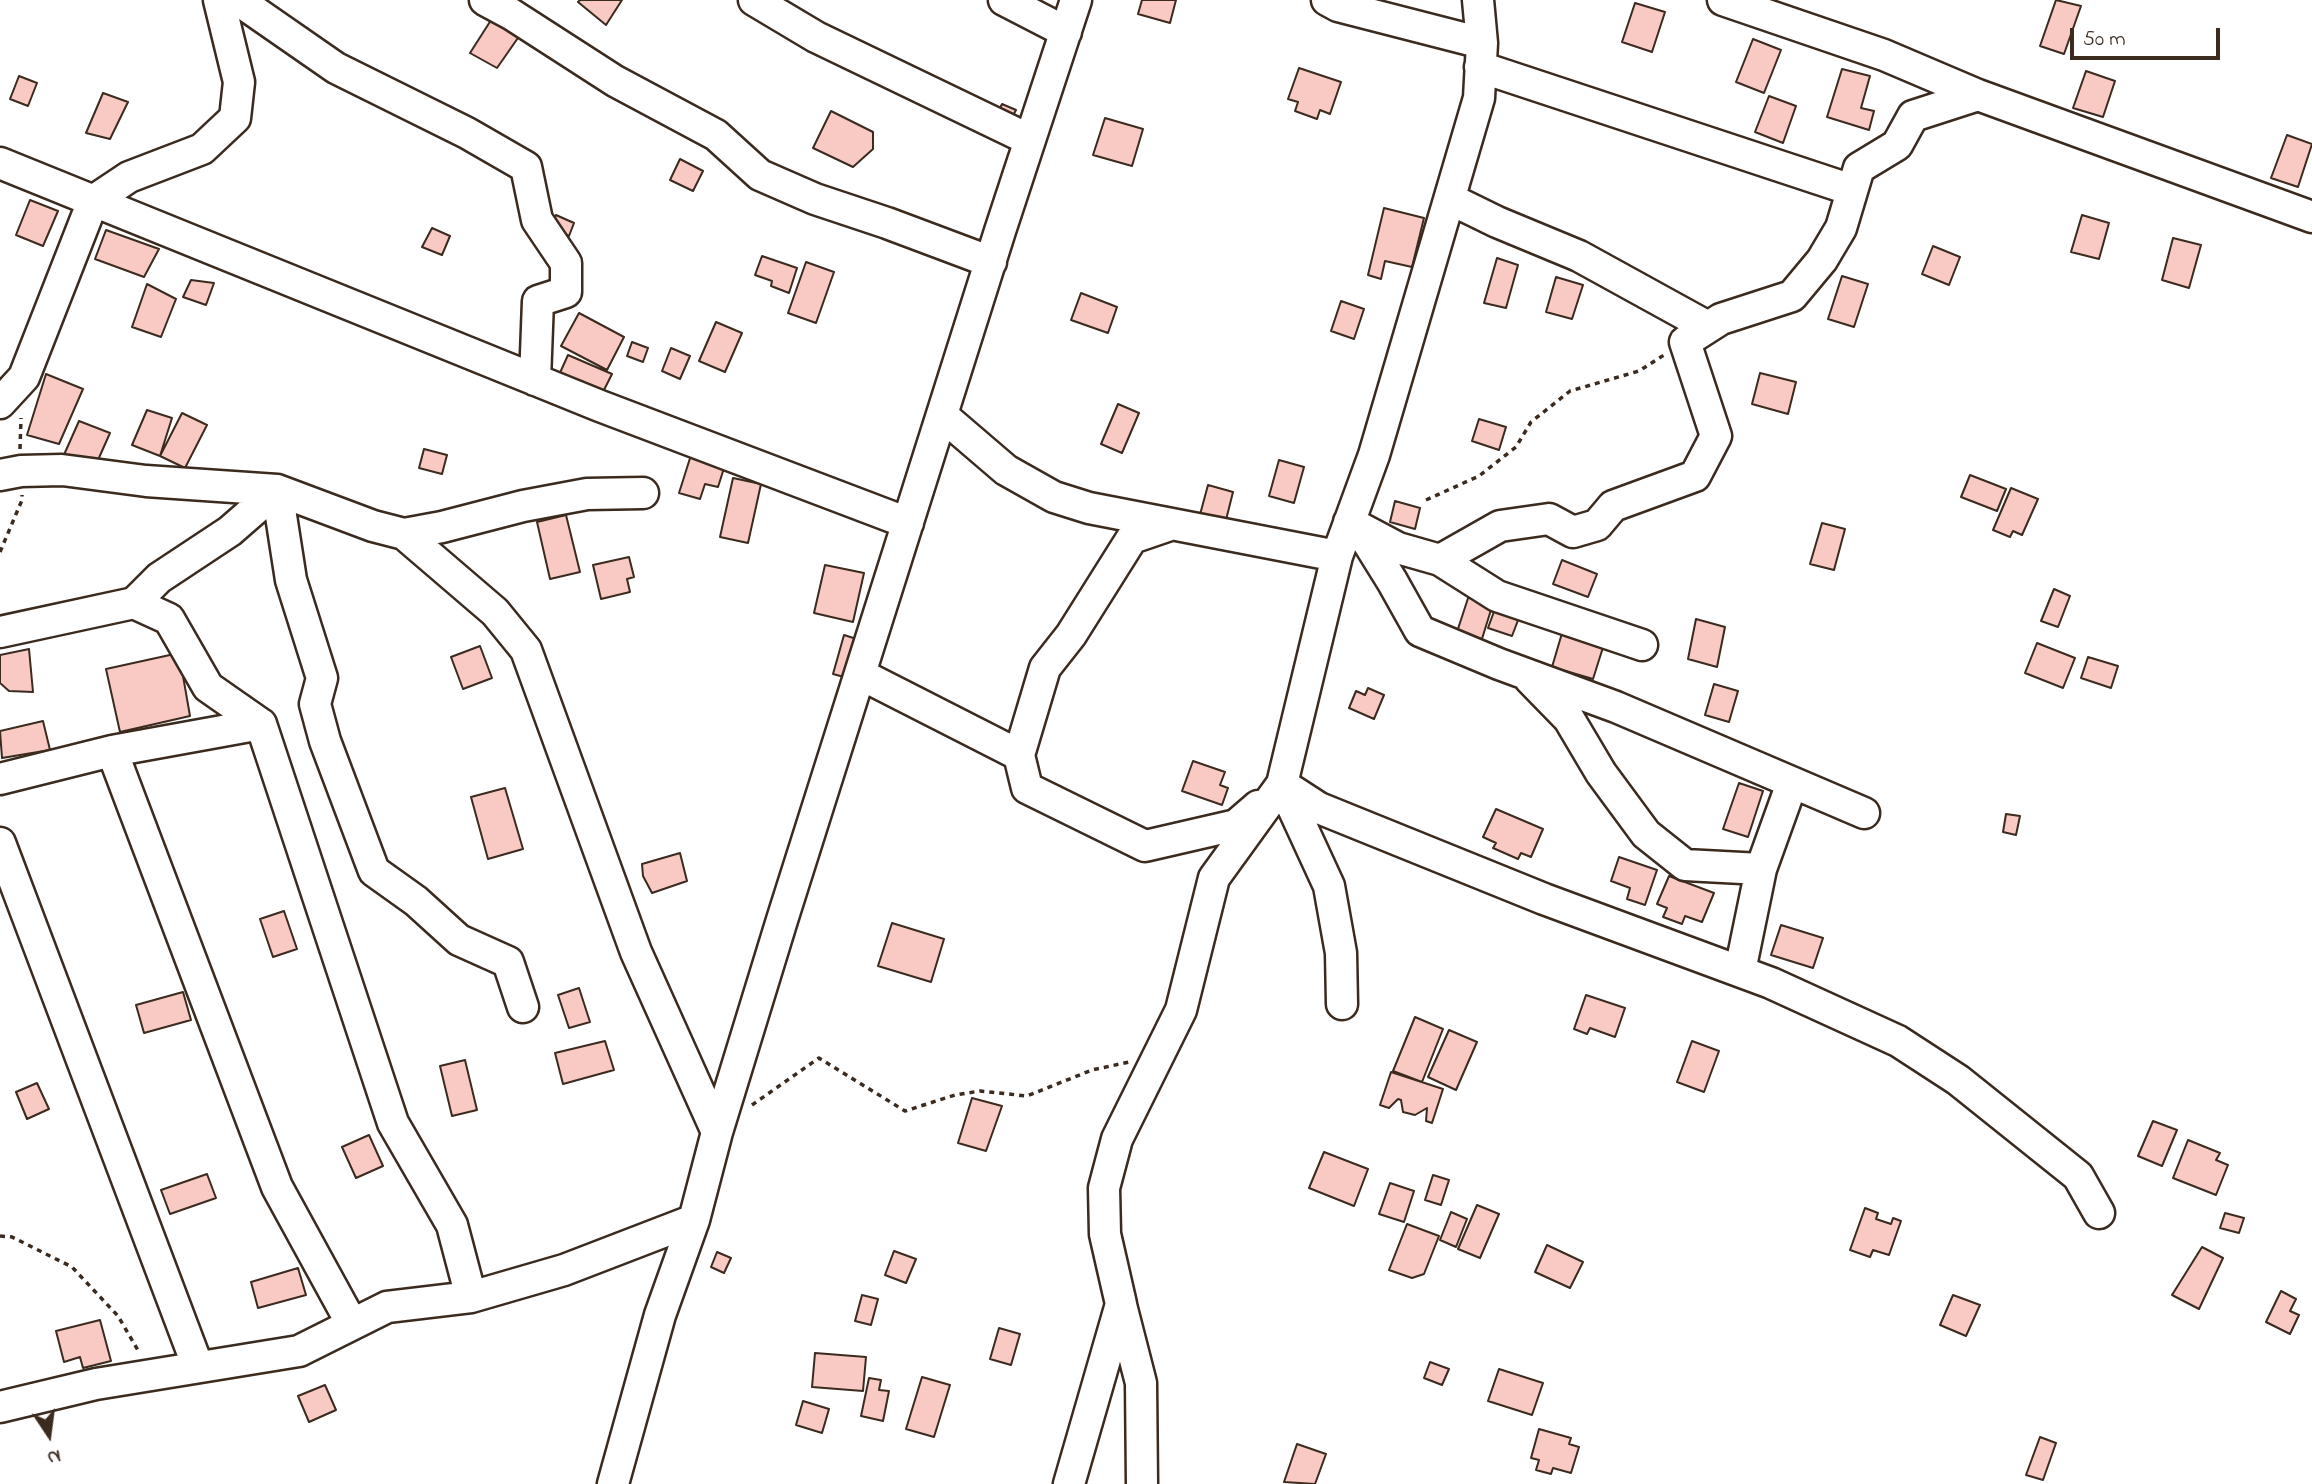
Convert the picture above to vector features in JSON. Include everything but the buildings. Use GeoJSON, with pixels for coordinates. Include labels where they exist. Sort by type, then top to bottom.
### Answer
{"type":"FeatureCollection","features":[{"type":"Feature","properties":{"kind":"street"},"geometry":{"type":"LineString","coordinates":[[0,404],[24,377],[93,201],[129,177],[202,149],[235,118],[239,82],[219,0]]}},
{"type":"Feature","properties":{"kind":"street"},"geometry":{"type":"LineString","coordinates":[[238,0],[335,68],[467,134],[526,167],[537,220],[566,263],[566,292],[538,301],[534,380]]}},
{"type":"Feature","properties":{"kind":"street"},"geometry":{"type":"LineString","coordinates":[[485,0],[615,81],[716,135],[760,174],[815,199],[991,262]]}},
{"type":"Feature","properties":{"kind":"street"},"geometry":{"type":"LineString","coordinates":[[754,0],[816,37],[1030,140]]}},
{"type":"Feature","properties":{"kind":"street"},"geometry":{"type":"LineString","coordinates":[[1004,0],[1066,32]]}},
{"type":"Feature","properties":{"kind":"street"},"geometry":{"type":"LineString","coordinates":[[613,1484],[660,1315],[694,1220],[717,1132],[860,674],[1076,0]]}},
{"type":"Feature","properties":{"kind":"street"},"geometry":{"type":"LineString","coordinates":[[1327,0],[1852,190]]}},
{"type":"Feature","properties":{"kind":"street"},"geometry":{"type":"LineString","coordinates":[[1142,1484],[1141,1383],[1105,1234],[1104,1188],[1117,1139],[1181,1010],[1214,878],[1282,784],[1338,556],[1374,455],[1479,98],[1481,55],[1478,0]]}},
{"type":"Feature","properties":{"kind":"street"},"geometry":{"type":"LineString","coordinates":[[1723,0],[1884,55],[1978,95],[2312,216]]}},
{"type":"Feature","properties":{"kind":"street"},"geometry":{"type":"LineString","coordinates":[[1697,334],[1721,318],[1792,296],[1822,260],[1841,228],[1859,167],[1897,145],[1913,116],[1978,95]]}},
{"type":"Feature","properties":{"kind":"street"},"geometry":{"type":"LineString","coordinates":[[0,163],[534,380],[908,523]]}},
{"type":"Feature","properties":{"kind":"street"},"geometry":{"type":"LineString","coordinates":[[1440,560],[1500,526],[1549,519],[1573,533],[1597,525],[1612,506],[1695,476],[1716,436],[1697,334],[1579,256],[1450,199]]}},
{"type":"Feature","properties":{"kind":"street"},"geometry":{"type":"LineString","coordinates":[[943,416],[1006,470],[1054,497],[1089,508],[1338,556]]}},
{"type":"Feature","properties":{"kind":"street"},"geometry":{"type":"LineString","coordinates":[[0,475],[21,471],[62,470],[146,481],[277,490],[373,526],[404,534],[587,494],[643,493]]}},
{"type":"Feature","properties":{"kind":"street"},"geometry":{"type":"LineString","coordinates":[[0,632],[134,603],[159,578],[230,531],[277,490]]}},
{"type":"Feature","properties":{"kind":"street"},"geometry":{"type":"LineString","coordinates":[[277,490],[292,580],[322,678],[315,704],[330,754],[374,871],[416,901],[458,940],[508,962],[523,1007]]}},
{"type":"Feature","properties":{"kind":"street"},"geometry":{"type":"LineString","coordinates":[[1349,523],[1398,548],[1440,560],[1497,596],[1642,645]]}},
{"type":"Feature","properties":{"kind":"street"},"geometry":{"type":"LineString","coordinates":[[1349,523],[1364,536],[1420,631],[1525,674],[1616,707],[1864,813]]}},
{"type":"Feature","properties":{"kind":"street"},"geometry":{"type":"LineString","coordinates":[[1174,524],[1132,538],[1071,635],[1045,668],[1019,755],[1027,788],[1144,846],[1236,825],[1282,784]]}},
{"type":"Feature","properties":{"kind":"street"},"geometry":{"type":"LineString","coordinates":[[404,534],[495,612],[526,650],[636,951],[717,1132]]}},
{"type":"Feature","properties":{"kind":"street"},"geometry":{"type":"LineString","coordinates":[[134,603],[169,620],[208,687],[261,724],[393,1123],[452,1225],[471,1297]]}},
{"type":"Feature","properties":{"kind":"street"},"geometry":{"type":"LineString","coordinates":[[860,674],[1019,755]]}},
{"type":"Feature","properties":{"kind":"street"},"geometry":{"type":"LineString","coordinates":[[1525,674],[1569,719],[1601,773],[1646,834],[1685,865],[1761,869]]}},
{"type":"Feature","properties":{"kind":"street"},"geometry":{"type":"LineString","coordinates":[[0,779],[112,751],[261,724]]}},
{"type":"Feature","properties":{"kind":"street"},"geometry":{"type":"LineString","coordinates":[[112,751],[277,1187],[352,1324]]}},
{"type":"Feature","properties":{"kind":"street"},"geometry":{"type":"LineString","coordinates":[[1740,971],[1761,869],[1792,783]]}},
{"type":"Feature","properties":{"kind":"street"},"geometry":{"type":"LineString","coordinates":[[1282,784],[1320,808],[1544,899],[1771,983],[1898,1041],[1958,1080],[2078,1176],[2099,1213]]}},
{"type":"Feature","properties":{"kind":"street"},"geometry":{"type":"LineString","coordinates":[[1282,784],[1329,886],[1341,953],[1342,1004]]}},
{"type":"Feature","properties":{"kind":"street"},"geometry":{"type":"LineString","coordinates":[[0,843],[198,1367]]}},
{"type":"Feature","properties":{"kind":"street"},"geometry":{"type":"LineString","coordinates":[[0,1407],[96,1384],[299,1351],[387,1307],[471,1297],[564,1270],[694,1220]]}},
{"type":"Feature","properties":{"kind":"street"},"geometry":{"type":"LineString","coordinates":[[1069,1484],[1121,1304]]}},
{"type":"Feature","properties":{"kind":"path"},"geometry":{"type":"LineString","coordinates":[[1426,500],[1479,476],[1516,447],[1531,422],[1570,391],[1639,371],[1697,334]]}},
{"type":"Feature","properties":{"kind":"path"},"geometry":{"type":"LineString","coordinates":[[749,1107],[819,1058],[905,1111],[955,1095],[980,1091],[1027,1096],[1092,1070],[1159,1056]]}},
{"type":"Feature","properties":{"kind":"path"},"geometry":{"type":"LineString","coordinates":[[0,1236],[12,1237],[72,1267],[118,1316],[152,1375]]}}]}
